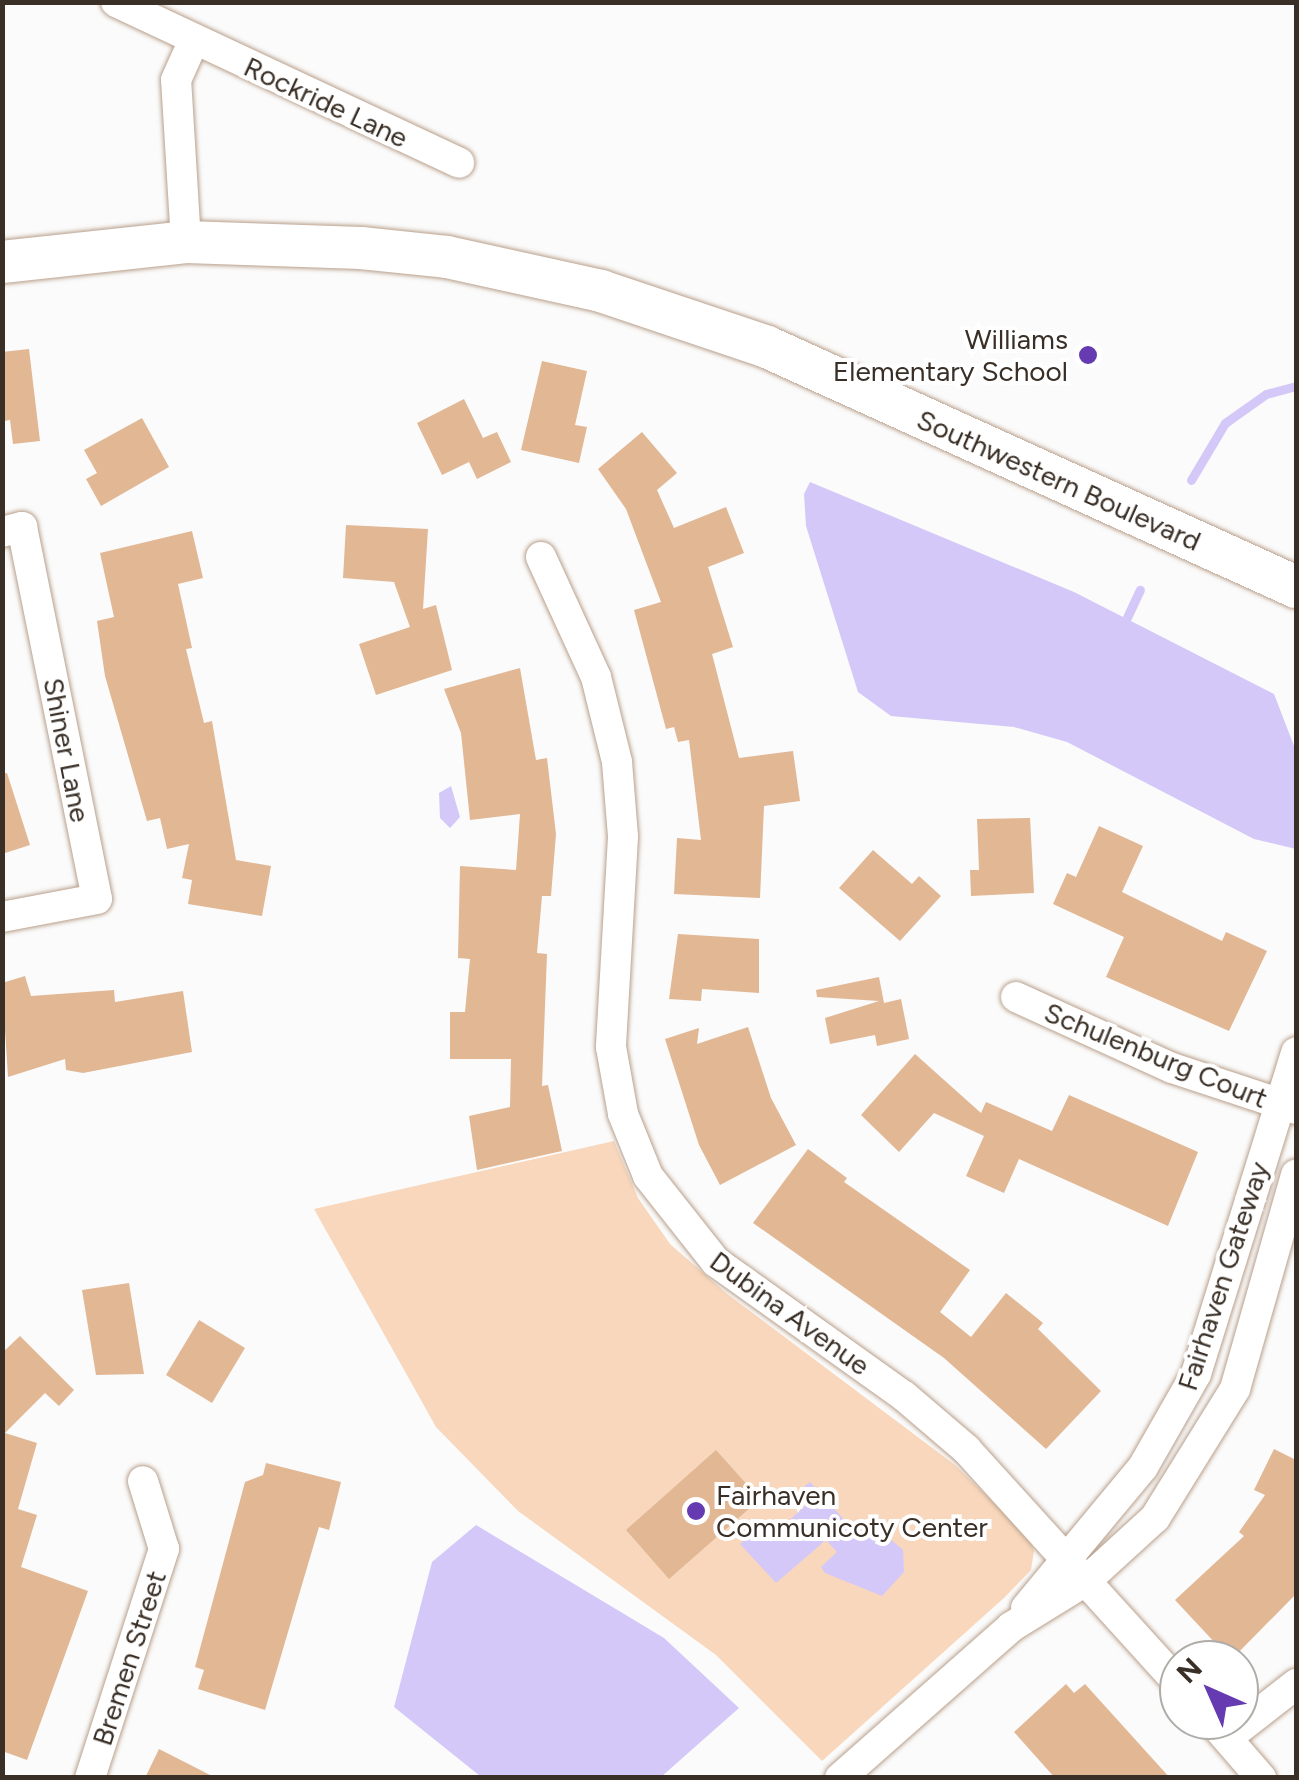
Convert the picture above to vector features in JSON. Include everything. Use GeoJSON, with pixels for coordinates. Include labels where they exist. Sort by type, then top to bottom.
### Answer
{"type":"FeatureCollection","features":[{"type":"Feature","properties":{"kind":"street","name":"Rockride Lane"},"geometry":{"type":"LineString","coordinates":[[116,2],[459,164]]}},
{"type":"Feature","properties":{"kind":"street"},"geometry":{"type":"LineString","coordinates":[[186,242],[176,80],[194,40]]}},
{"type":"Feature","properties":{"kind":"street","name":"Southwestern Boulevard"},"geometry":{"type":"LineString","coordinates":[[2,262],[186,242],[447,257],[672,311],[767,348],[1296,588]]}},
{"type":"Feature","properties":{"kind":"street","name":"Shiner Lane"},"geometry":{"type":"LineString","coordinates":[[2,532],[22,527],[97,899],[2,917]]}},
{"type":"Feature","properties":{"kind":"street","name":"Dubina Avenue"},"geometry":{"type":"LineString","coordinates":[[541,557],[596,678],[616,762],[623,837],[611,1047],[623,1114],[648,1176],[716,1262],[936,1422],[1159,1661]]}},
{"type":"Feature","properties":{"kind":"street","name":"Schulenburg Court"},"geometry":{"type":"LineString","coordinates":[[1016,998],[1172,1068],[1288,1107]]}},
{"type":"Feature","properties":{"kind":"street","name":"Fairhaven Gateway"},"geometry":{"type":"LineString","coordinates":[[1077,1569],[1196,1374],[1288,1107],[1296,1052]]}},
{"type":"Feature","properties":{"kind":"street","name":"Fairhaven Gateway"},"geometry":{"type":"LineString","coordinates":[[840,1778],[1077,1569],[1156,1518],[1221,1417],[1296,1175]]}},
{"type":"Feature","properties":{"kind":"street","name":"Bremen Street"},"geometry":{"type":"LineString","coordinates":[[90,1778],[164,1549],[143,1480]]}},
{"type":"Feature","properties":{"kind":"street"},"geometry":{"type":"LineString","coordinates":[[1259,1706],[1296,1684]]}},
{"type":"Feature","properties":{"kind":"street"},"geometry":{"type":"LineString","coordinates":[[1228,1740],[1261,1778]]}},
{"type":"Feature","properties":{"kind":"shaded area"},"geometry":{"type":"Polygon","coordinates":[[[810,482],[1074,592],[1274,694],[1296,751],[1296,849],[1254,839],[1067,742],[1014,727],[891,716],[858,692],[806,526],[804,494],[810,482]]]}},
{"type":"Feature","properties":{"kind":"shaded area"},"geometry":{"type":"Polygon","coordinates":[[[451,786],[460,817],[450,828],[440,818],[439,793],[451,786]]]}},
{"type":"Feature","properties":{"kind":"shaded area"},"geometry":{"type":"Polygon","coordinates":[[[614,1141],[638,1198],[670,1244],[726,1293],[955,1465],[1029,1537],[1034,1551],[1031,1570],[1005,1597],[822,1761],[716,1655],[518,1511],[436,1427],[314,1209],[614,1141]]]}},
{"type":"Feature","properties":{"kind":"shaded area"},"geometry":{"type":"Polygon","coordinates":[[[810,1482],[857,1534],[871,1522],[903,1550],[904,1572],[882,1596],[825,1573],[821,1567],[837,1552],[826,1540],[776,1583],[740,1544],[764,1522],[775,1533],[806,1505],[796,1494],[810,1482]]]}},
{"type":"Feature","properties":{"kind":"shaded area"},"geometry":{"type":"Polygon","coordinates":[[[476,1525],[664,1638],[739,1708],[661,1777],[480,1776],[394,1707],[432,1562],[476,1525]]]}},
{"type":"Feature","properties":{"kind":"building"},"geometry":{"type":"Polygon","coordinates":[[[29,349],[40,441],[13,444],[10,420],[4,421],[2,352],[29,349]]]}},
{"type":"Feature","properties":{"kind":"building"},"geometry":{"type":"Polygon","coordinates":[[[542,361],[587,371],[575,425],[587,427],[579,463],[521,450],[542,361]]]}},
{"type":"Feature","properties":{"kind":"building"},"geometry":{"type":"Polygon","coordinates":[[[464,399],[483,438],[497,432],[511,462],[477,479],[469,462],[442,475],[417,423],[464,399]]]}},
{"type":"Feature","properties":{"kind":"building"},"geometry":{"type":"Polygon","coordinates":[[[142,418],[169,467],[101,506],[86,479],[97,473],[84,450],[142,418]]]}},
{"type":"Feature","properties":{"kind":"building"},"geometry":{"type":"Polygon","coordinates":[[[642,432],[677,473],[657,490],[674,528],[726,507],[744,553],[708,567],[733,647],[712,654],[739,758],[793,751],[800,801],[764,806],[760,898],[674,894],[677,838],[701,840],[689,740],[678,742],[674,727],[666,729],[634,610],[661,602],[626,509],[598,469],[642,432]]]}},
{"type":"Feature","properties":{"kind":"building"},"geometry":{"type":"Polygon","coordinates":[[[346,525],[428,529],[423,609],[436,605],[452,670],[376,695],[359,644],[410,627],[394,582],[343,578],[346,525]]]}},
{"type":"Feature","properties":{"kind":"building"},"geometry":{"type":"Polygon","coordinates":[[[192,531],[203,578],[178,584],[192,648],[186,649],[204,723],[212,721],[236,860],[271,866],[262,916],[188,904],[192,880],[182,878],[189,844],[167,849],[160,818],[147,821],[105,676],[97,621],[114,617],[100,553],[192,531]]]}},
{"type":"Feature","properties":{"kind":"building"},"geometry":{"type":"Polygon","coordinates":[[[520,668],[536,760],[547,758],[556,834],[551,896],[542,896],[537,953],[547,954],[542,1086],[548,1085],[562,1151],[477,1170],[469,1116],[510,1107],[511,1059],[450,1059],[450,1012],[465,1012],[470,959],[458,958],[460,866],[516,870],[520,814],[470,820],[461,733],[444,689],[520,668]]]}},
{"type":"Feature","properties":{"kind":"building"},"geometry":{"type":"Polygon","coordinates":[[[7,773],[30,845],[2,854],[2,774],[7,773]]]}},
{"type":"Feature","properties":{"kind":"building"},"geometry":{"type":"Polygon","coordinates":[[[1030,818],[1034,893],[971,896],[970,870],[979,870],[977,819],[1030,818]]]}},
{"type":"Feature","properties":{"kind":"building"},"geometry":{"type":"Polygon","coordinates":[[[1099,826],[1143,846],[1122,892],[1222,941],[1226,932],[1267,951],[1229,1031],[1106,977],[1124,937],[1053,904],[1067,873],[1076,877],[1099,826]]]}},
{"type":"Feature","properties":{"kind":"building"},"geometry":{"type":"Polygon","coordinates":[[[873,850],[912,884],[919,876],[941,896],[900,941],[839,888],[873,850]]]}},
{"type":"Feature","properties":{"kind":"building"},"geometry":{"type":"Polygon","coordinates":[[[678,934],[759,939],[759,993],[702,989],[701,1001],[669,999],[678,934]]]}},
{"type":"Feature","properties":{"kind":"building"},"geometry":{"type":"Polygon","coordinates":[[[25,976],[31,996],[114,990],[115,1002],[183,991],[192,1052],[83,1073],[66,1070],[65,1059],[8,1077],[2,983],[25,976]]]}},
{"type":"Feature","properties":{"kind":"building"},"geometry":{"type":"Polygon","coordinates":[[[879,977],[884,1003],[901,999],[909,1039],[877,1046],[875,1035],[830,1044],[825,1018],[879,1001],[817,997],[816,990],[879,977]]]}},
{"type":"Feature","properties":{"kind":"building"},"geometry":{"type":"Polygon","coordinates":[[[748,1027],[771,1098],[796,1145],[720,1185],[699,1145],[665,1039],[699,1028],[697,1044],[748,1027]]]}},
{"type":"Feature","properties":{"kind":"building"},"geometry":{"type":"Polygon","coordinates":[[[915,1054],[981,1113],[986,1102],[1052,1131],[1069,1095],[1198,1152],[1168,1226],[1019,1159],[1004,1193],[966,1176],[984,1136],[934,1113],[899,1152],[861,1115],[915,1054]]]}},
{"type":"Feature","properties":{"kind":"building"},"geometry":{"type":"Polygon","coordinates":[[[808,1149],[847,1178],[844,1182],[970,1270],[940,1312],[971,1337],[1006,1293],[1043,1323],[1038,1329],[1101,1391],[1046,1449],[944,1358],[753,1223],[808,1149]]]}},
{"type":"Feature","properties":{"kind":"building"},"geometry":{"type":"Polygon","coordinates":[[[129,1283],[144,1374],[96,1375],[82,1290],[129,1283]]]}},
{"type":"Feature","properties":{"kind":"building"},"geometry":{"type":"Polygon","coordinates":[[[199,1320],[245,1348],[212,1403],[166,1375],[199,1320]]]}},
{"type":"Feature","properties":{"kind":"building"},"geometry":{"type":"Polygon","coordinates":[[[20,1336],[74,1390],[59,1406],[45,1393],[5,1433],[37,1443],[18,1509],[37,1515],[21,1567],[88,1591],[27,1760],[2,1751],[2,1353],[20,1336]]]}},
{"type":"Feature","properties":{"kind":"building"},"geometry":{"type":"Polygon","coordinates":[[[1274,1449],[1296,1460],[1296,1594],[1251,1640],[1212,1640],[1175,1600],[1244,1536],[1239,1532],[1265,1495],[1254,1490],[1274,1449]]]}},
{"type":"Feature","properties":{"kind":"building"},"geometry":{"type":"Polygon","coordinates":[[[716,1450],[760,1499],[669,1579],[626,1530],[716,1450]]]}},
{"type":"Feature","properties":{"kind":"building"},"geometry":{"type":"Polygon","coordinates":[[[266,1463],[341,1482],[329,1530],[319,1527],[265,1710],[198,1689],[204,1670],[195,1667],[245,1482],[263,1475],[266,1463]]]}},
{"type":"Feature","properties":{"kind":"building"},"geometry":{"type":"Polygon","coordinates":[[[1066,1684],[1074,1693],[1085,1684],[1170,1778],[1055,1778],[1014,1732],[1066,1684]]]}},
{"type":"Feature","properties":{"kind":"building"},"geometry":{"type":"Polygon","coordinates":[[[159,1749],[216,1778],[145,1778],[159,1749]]]}},
{"type":"Feature","properties":{"kind":"waterway"},"geometry":{"type":"LineString","coordinates":[[1191,480],[1225,423],[1266,394],[1296,386]]}},
{"type":"Feature","properties":{"kind":"waterway"},"geometry":{"type":"LineString","coordinates":[[1123,626],[1140,590]]}},
{"type":"Feature","properties":{"kind":"place","name":"Williams Elementary School"},"geometry":{"type":"Point","coordinates":[1088,355]}},
{"type":"Feature","properties":{"kind":"place","name":"Fairhaven Communicoty Center"},"geometry":{"type":"Point","coordinates":[696,1511]}}]}
